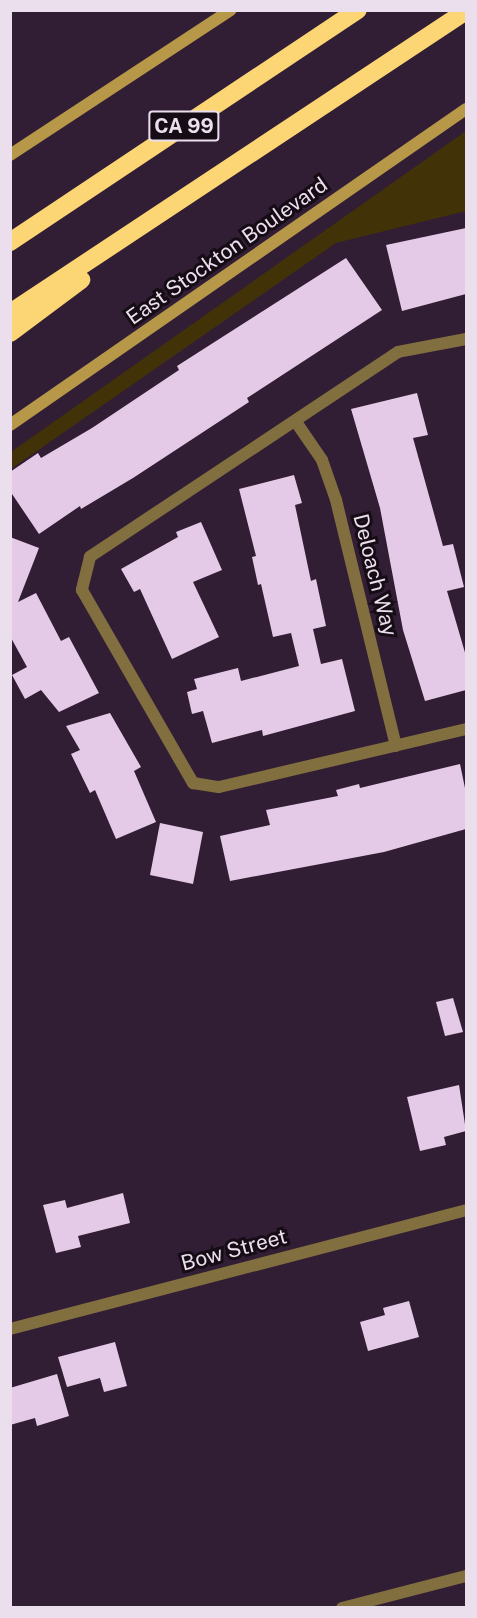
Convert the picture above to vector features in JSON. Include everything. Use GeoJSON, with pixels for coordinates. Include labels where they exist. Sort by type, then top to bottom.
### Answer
{"type":"FeatureCollection","features":[{"type":"Feature","properties":{"kind":"highway","name":"CA 99"},"geometry":{"type":"LineString","coordinates":[[10,242],[358,10]]}},
{"type":"Feature","properties":{"kind":"highway","name":"CA 99"},"geometry":{"type":"LineString","coordinates":[[10,313],[224,174],[466,11]]}},
{"type":"Feature","properties":{"kind":"highway"},"geometry":{"type":"LineString","coordinates":[[10,333],[224,174]]}},
{"type":"Feature","properties":{"kind":"street"},"geometry":{"type":"LineString","coordinates":[[10,155],[231,10]]}},
{"type":"Feature","properties":{"kind":"street","name":"East Stockton Boulevard"},"geometry":{"type":"LineString","coordinates":[[10,425],[466,109]]}},
{"type":"Feature","properties":{"kind":"street"},"geometry":{"type":"LineString","coordinates":[[466,339],[398,352],[90,557],[82,590],[193,783],[219,787],[466,729]]}},
{"type":"Feature","properties":{"kind":"street","name":"Deloach Way"},"geometry":{"type":"LineString","coordinates":[[296,422],[322,460],[336,500],[396,746]]}},
{"type":"Feature","properties":{"kind":"street","name":"Bow Street"},"geometry":{"type":"LineString","coordinates":[[10,1329],[466,1210]]}},
{"type":"Feature","properties":{"kind":"street"},"geometry":{"type":"LineString","coordinates":[[342,1608],[466,1576]]}},
{"type":"Feature","properties":{"kind":"shaded area"},"geometry":{"type":"Polygon","coordinates":[[[466,131],[466,211],[336,243],[11,469],[11,452],[466,131]]]}},
{"type":"Feature","properties":{"kind":"building"},"geometry":{"type":"Polygon","coordinates":[[[466,228],[466,294],[402,311],[386,245],[466,228]]]}},
{"type":"Feature","properties":{"kind":"building"},"geometry":{"type":"Polygon","coordinates":[[[346,258],[382,310],[247,398],[249,402],[133,478],[81,509],[80,506],[39,534],[10,491],[10,472],[38,453],[41,458],[92,428],[179,370],[177,366],[346,258]]]}},
{"type":"Feature","properties":{"kind":"building"},"geometry":{"type":"Polygon","coordinates":[[[417,393],[428,435],[413,438],[443,546],[453,544],[464,587],[447,591],[466,656],[466,690],[425,701],[403,630],[380,508],[351,409],[417,393]]]}},
{"type":"Feature","properties":{"kind":"building"},"geometry":{"type":"Polygon","coordinates":[[[294,475],[302,503],[295,505],[311,581],[316,579],[326,626],[313,629],[321,664],[342,659],[355,711],[263,736],[262,730],[212,743],[203,711],[192,714],[187,692],[197,689],[194,679],[238,668],[241,681],[299,666],[291,633],[273,637],[261,584],[258,585],[252,557],[256,556],[239,489],[294,475]]]}},
{"type":"Feature","properties":{"kind":"building"},"geometry":{"type":"Polygon","coordinates":[[[201,522],[222,570],[193,582],[219,637],[172,659],[140,589],[134,592],[121,569],[178,537],[176,532],[201,522]]]}},
{"type":"Feature","properties":{"kind":"building"},"geometry":{"type":"Polygon","coordinates":[[[10,537],[39,548],[18,602],[36,593],[61,641],[69,637],[99,693],[59,712],[41,690],[25,699],[12,675],[27,667],[10,636],[10,537]]]}},
{"type":"Feature","properties":{"kind":"building"},"geometry":{"type":"Polygon","coordinates":[[[110,713],[141,767],[134,771],[156,822],[116,839],[95,790],[90,793],[71,754],[80,750],[66,726],[110,713]]]}},
{"type":"Feature","properties":{"kind":"building"},"geometry":{"type":"Polygon","coordinates":[[[460,764],[466,793],[466,829],[384,852],[230,881],[220,836],[270,825],[266,810],[338,796],[336,790],[359,784],[360,788],[460,764]]]}},
{"type":"Feature","properties":{"kind":"building"},"geometry":{"type":"Polygon","coordinates":[[[160,823],[203,832],[193,884],[150,875],[160,823]]]}},
{"type":"Feature","properties":{"kind":"building"},"geometry":{"type":"Polygon","coordinates":[[[453,998],[463,1032],[445,1036],[436,1002],[453,998]]]}},
{"type":"Feature","properties":{"kind":"building"},"geometry":{"type":"Polygon","coordinates":[[[459,1085],[466,1131],[444,1137],[446,1145],[420,1151],[407,1097],[459,1085]]]}},
{"type":"Feature","properties":{"kind":"building"},"geometry":{"type":"Polygon","coordinates":[[[123,1193],[130,1223],[78,1236],[81,1247],[56,1253],[43,1205],[65,1200],[67,1208],[123,1193]]]}},
{"type":"Feature","properties":{"kind":"building"},"geometry":{"type":"Polygon","coordinates":[[[409,1301],[419,1337],[368,1351],[360,1322],[385,1315],[383,1308],[409,1301]]]}},
{"type":"Feature","properties":{"kind":"building"},"geometry":{"type":"Polygon","coordinates":[[[115,1342],[127,1386],[104,1392],[100,1378],[67,1387],[58,1357],[115,1342]]]}},
{"type":"Feature","properties":{"kind":"building"},"geometry":{"type":"Polygon","coordinates":[[[57,1374],[69,1416],[37,1426],[35,1418],[10,1425],[10,1388],[57,1374]]]}}]}
